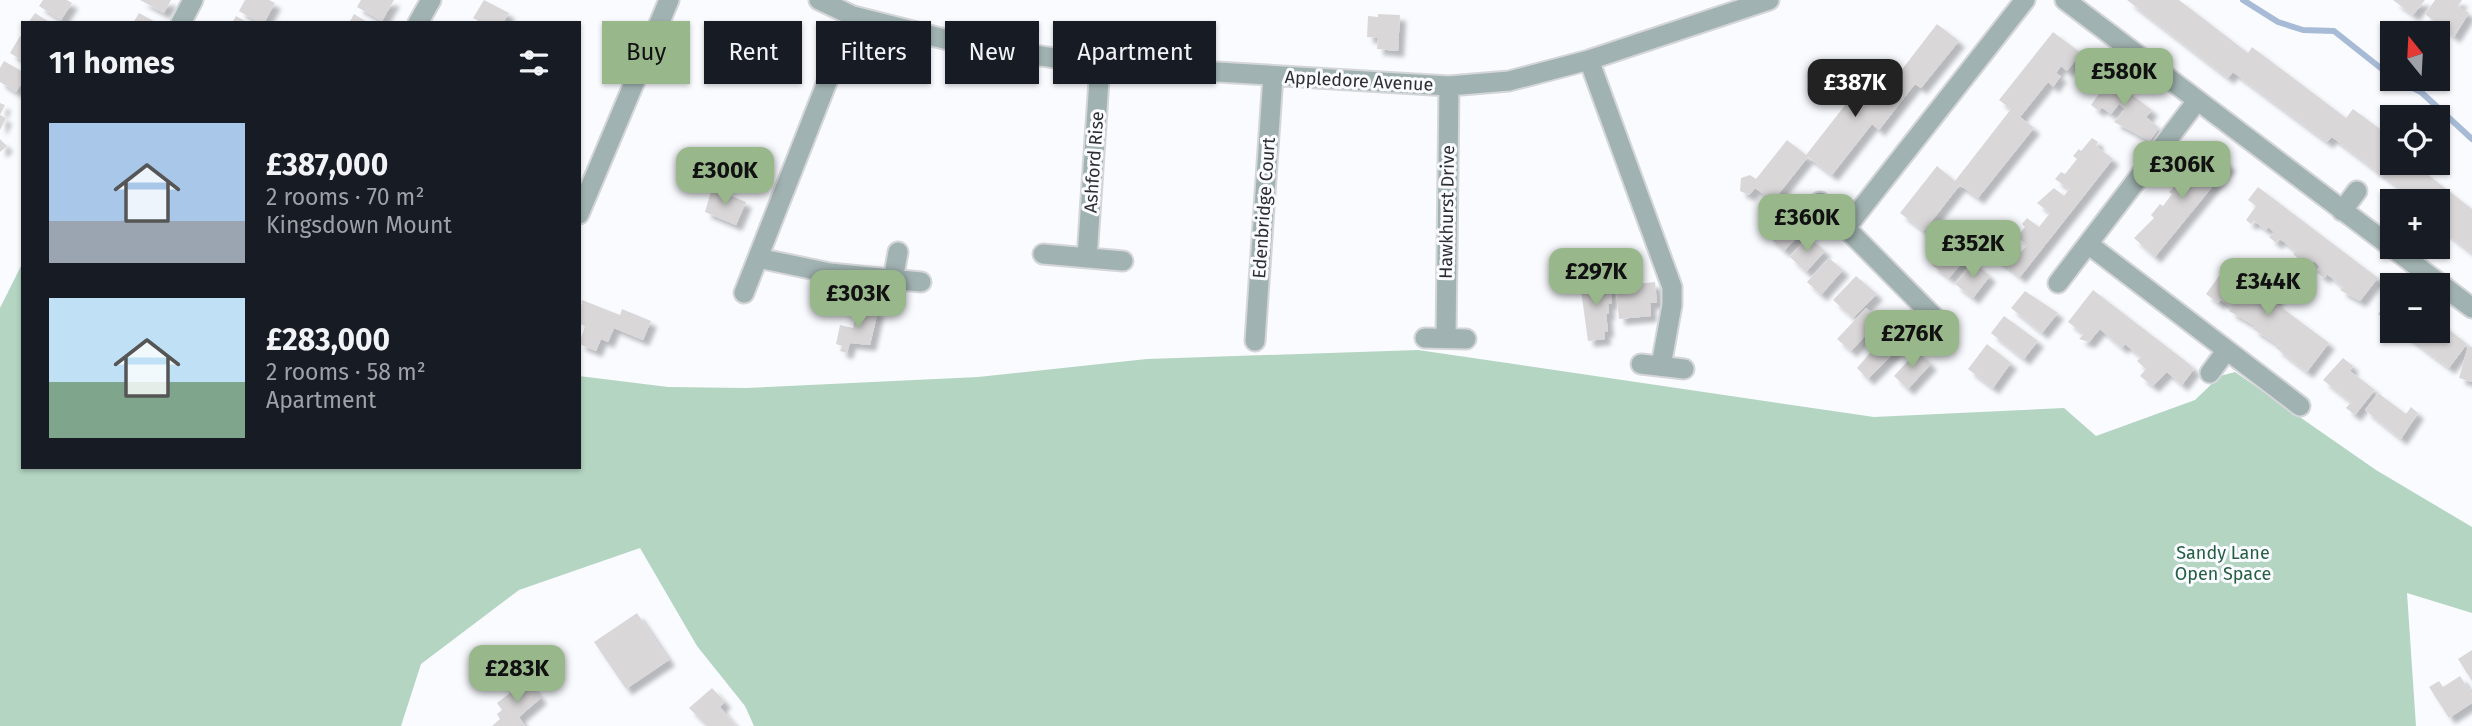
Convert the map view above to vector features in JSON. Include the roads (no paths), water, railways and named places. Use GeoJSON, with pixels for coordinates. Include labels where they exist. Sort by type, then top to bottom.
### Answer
{"type":"FeatureCollection","features":[{"type":"Feature","properties":{"kind":"street"},"geometry":{"type":"LineString","coordinates":[[182,21],[193,0]]}},
{"type":"Feature","properties":{"kind":"street"},"geometry":{"type":"LineString","coordinates":[[419,21],[431,0]]}},
{"type":"Feature","properties":{"kind":"street"},"geometry":{"type":"LineString","coordinates":[[581,209],[669,0]]}},
{"type":"Feature","properties":{"kind":"street","name":"Appledore Avenue"},"geometry":{"type":"LineString","coordinates":[[819,0],[853,16],[964,44],[1053,58]]}},
{"type":"Feature","properties":{"kind":"street","name":"Appledore Avenue"},"geometry":{"type":"LineString","coordinates":[[1216,72],[1449,86],[1509,81],[1589,60],[1735,6],[1769,0]]}},
{"type":"Feature","properties":{"kind":"street"},"geometry":{"type":"LineString","coordinates":[[1846,228],[2025,0]]}},
{"type":"Feature","properties":{"kind":"street"},"geometry":{"type":"LineString","coordinates":[[2065,0],[2472,308]]}},
{"type":"Feature","properties":{"kind":"street"},"geometry":{"type":"LineString","coordinates":[[744,293],[853,16]]}},
{"type":"Feature","properties":{"kind":"street"},"geometry":{"type":"LineString","coordinates":[[1589,60],[1672,288],[1672,305],[1651,365],[1684,369]]}},
{"type":"Feature","properties":{"kind":"street","name":"Edenbridge Court"},"geometry":{"type":"LineString","coordinates":[[1255,341],[1273,76]]}},
{"type":"Feature","properties":{"kind":"street","name":"Ashford Rise"},"geometry":{"type":"LineString","coordinates":[[1087,258],[1099,84]]}},
{"type":"Feature","properties":{"kind":"street","name":"Hawkhurst Drive"},"geometry":{"type":"LineString","coordinates":[[1446,338],[1449,86]]}},
{"type":"Feature","properties":{"kind":"street"},"geometry":{"type":"LineString","coordinates":[[2058,283],[2197,101]]}},
{"type":"Feature","properties":{"kind":"street"},"geometry":{"type":"LineString","coordinates":[[2342,211],[2357,191]]}},
{"type":"Feature","properties":{"kind":"street"},"geometry":{"type":"LineString","coordinates":[[1819,202],[1944,327]]}},
{"type":"Feature","properties":{"kind":"street"},"geometry":{"type":"LineString","coordinates":[[2088,244],[2300,406]]}},
{"type":"Feature","properties":{"kind":"street"},"geometry":{"type":"LineString","coordinates":[[893,280],[898,252]]}},
{"type":"Feature","properties":{"kind":"street"},"geometry":{"type":"LineString","coordinates":[[1043,254],[1123,261]]}},
{"type":"Feature","properties":{"kind":"street"},"geometry":{"type":"LineString","coordinates":[[758,258],[830,274],[921,282]]}},
{"type":"Feature","properties":{"kind":"street"},"geometry":{"type":"LineString","coordinates":[[1425,338],[1466,339]]}},
{"type":"Feature","properties":{"kind":"street"},"geometry":{"type":"LineString","coordinates":[[2210,373],[2226,351]]}},
{"type":"Feature","properties":{"kind":"waterway"},"geometry":{"type":"LineString","coordinates":[[2243,0],[2278,22],[2303,30],[2334,31],[2380,67]]}},
{"type":"Feature","properties":{"kind":"waterway"},"geometry":{"type":"LineString","coordinates":[[2419,91],[2472,139]]}},
{"type":"Feature","properties":{"kind":"park label","name":"Sandy Lane Open Space"},"geometry":{"type":"Point","coordinates":[2223,563]}}]}
